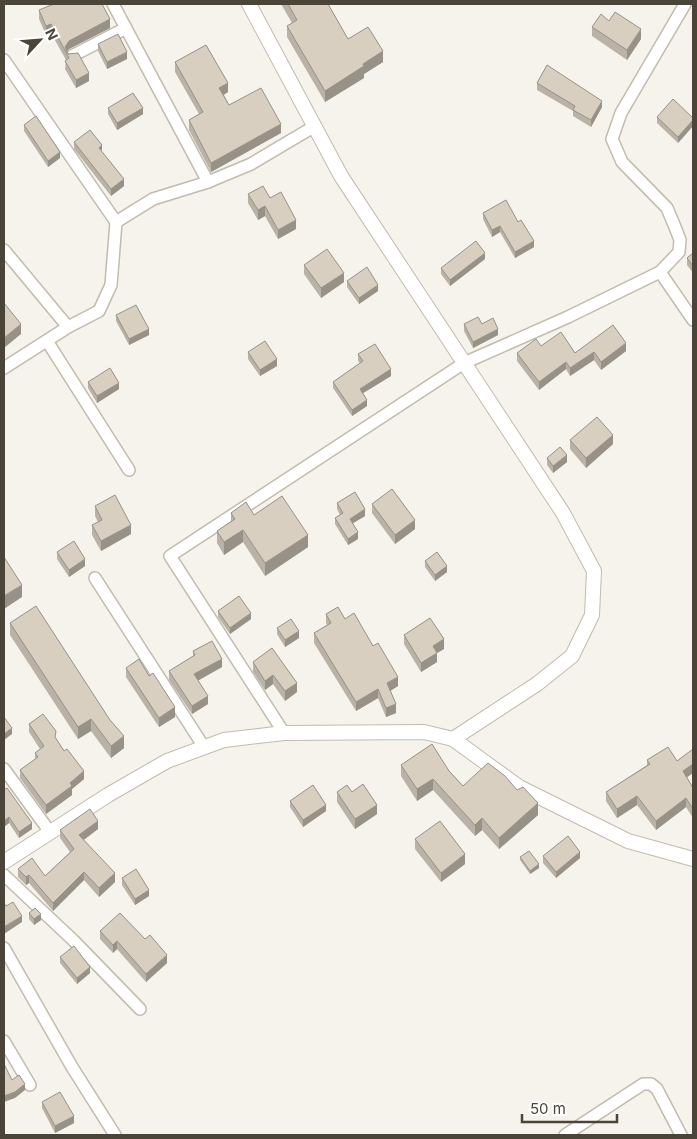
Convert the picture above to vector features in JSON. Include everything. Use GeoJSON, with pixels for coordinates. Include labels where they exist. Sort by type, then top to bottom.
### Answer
{"type":"FeatureCollection","features":[{"type":"Feature","properties":{"kind":"street"},"geometry":{"type":"LineString","coordinates":[[113,4],[208,182]]}},
{"type":"Feature","properties":{"kind":"street"},"geometry":{"type":"LineString","coordinates":[[249,4],[341,176],[562,514],[594,571],[592,615],[572,656],[537,684],[453,739]]}},
{"type":"Feature","properties":{"kind":"street"},"geometry":{"type":"LineString","coordinates":[[284,733],[170,556],[464,363],[568,317],[660,272],[678,252],[680,240],[667,208],[622,162],[612,139],[621,113],[685,4]]}},
{"type":"Feature","properties":{"kind":"street"},"geometry":{"type":"LineString","coordinates":[[72,56],[126,28]]}},
{"type":"Feature","properties":{"kind":"street"},"geometry":{"type":"LineString","coordinates":[[4,60],[116,222],[111,285],[99,311],[68,327],[4,368]]}},
{"type":"Feature","properties":{"kind":"street"},"geometry":{"type":"LineString","coordinates":[[116,222],[153,199],[208,182],[251,164],[315,126]]}},
{"type":"Feature","properties":{"kind":"street"},"geometry":{"type":"LineString","coordinates":[[4,250],[68,327]]}},
{"type":"Feature","properties":{"kind":"street"},"geometry":{"type":"LineString","coordinates":[[660,272],[693,320]]}},
{"type":"Feature","properties":{"kind":"street"},"geometry":{"type":"LineString","coordinates":[[47,341],[129,470]]}},
{"type":"Feature","properties":{"kind":"street"},"geometry":{"type":"LineString","coordinates":[[95,578],[204,747]]}},
{"type":"Feature","properties":{"kind":"street"},"geometry":{"type":"LineString","coordinates":[[4,862],[167,761],[224,740],[284,733],[424,732],[453,739],[519,787],[628,841],[693,859]]}},
{"type":"Feature","properties":{"kind":"street"},"geometry":{"type":"LineString","coordinates":[[4,769],[50,832]]}},
{"type":"Feature","properties":{"kind":"street"},"geometry":{"type":"LineString","coordinates":[[4,876],[74,941],[140,1008]]}},
{"type":"Feature","properties":{"kind":"street"},"geometry":{"type":"LineString","coordinates":[[4,948],[72,1067],[115,1135]]}},
{"type":"Feature","properties":{"kind":"street"},"geometry":{"type":"LineString","coordinates":[[4,1042],[30,1085]]}},
{"type":"Feature","properties":{"kind":"street"},"geometry":{"type":"LineString","coordinates":[[565,1135],[643,1084],[651,1084],[657,1089],[681,1135]]}},
{"type":"Feature","properties":{"kind":"building"},"geometry":{"type":"Polygon","coordinates":[[[54,4],[102,4],[110,19],[69,41],[65,47],[68,54],[78,53],[89,73],[76,80],[65,61],[69,58],[51,24],[46,26],[39,10],[54,4]]]}},
{"type":"Feature","properties":{"kind":"building"},"geometry":{"type":"Polygon","coordinates":[[[288,4],[328,4],[348,39],[368,27],[383,51],[363,64],[364,66],[325,91],[287,26],[297,20],[288,4]]]}},
{"type":"Feature","properties":{"kind":"building"},"geometry":{"type":"Polygon","coordinates":[[[615,12],[641,29],[627,50],[592,27],[601,14],[609,21],[615,12]]]}},
{"type":"Feature","properties":{"kind":"building"},"geometry":{"type":"Polygon","coordinates":[[[118,34],[127,52],[107,62],[98,44],[118,34]]]}},
{"type":"Feature","properties":{"kind":"building"},"geometry":{"type":"Polygon","coordinates":[[[206,45],[228,83],[219,88],[229,105],[261,88],[281,124],[211,163],[189,120],[203,112],[175,62],[206,45]]]}},
{"type":"Feature","properties":{"kind":"building"},"geometry":{"type":"Polygon","coordinates":[[[547,65],[602,101],[591,120],[573,110],[575,106],[537,83],[547,65]]]}},
{"type":"Feature","properties":{"kind":"building"},"geometry":{"type":"Polygon","coordinates":[[[133,93],[143,108],[117,123],[108,108],[133,93]]]}},
{"type":"Feature","properties":{"kind":"building"},"geometry":{"type":"Polygon","coordinates":[[[673,99],[693,118],[678,137],[657,117],[673,99]]]}},
{"type":"Feature","properties":{"kind":"building"},"geometry":{"type":"Polygon","coordinates":[[[36,116],[60,152],[48,161],[24,125],[36,116]]]}},
{"type":"Feature","properties":{"kind":"building"},"geometry":{"type":"Polygon","coordinates":[[[90,130],[102,145],[99,148],[124,179],[111,189],[74,142],[90,130]]]}},
{"type":"Feature","properties":{"kind":"building"},"geometry":{"type":"Polygon","coordinates":[[[263,186],[270,198],[281,192],[296,220],[278,230],[265,206],[258,210],[248,194],[263,186]]]}},
{"type":"Feature","properties":{"kind":"building"},"geometry":{"type":"Polygon","coordinates":[[[506,200],[518,222],[521,220],[534,241],[515,252],[500,226],[492,230],[483,213],[506,200]]]}},
{"type":"Feature","properties":{"kind":"building"},"geometry":{"type":"Polygon","coordinates":[[[476,241],[485,253],[450,280],[441,268],[476,241]]]}},
{"type":"Feature","properties":{"kind":"building"},"geometry":{"type":"Polygon","coordinates":[[[327,249],[344,273],[321,288],[304,265],[327,249]]]}},
{"type":"Feature","properties":{"kind":"building"},"geometry":{"type":"Polygon","coordinates":[[[693,253],[693,266],[687,258],[693,253]]]}},
{"type":"Feature","properties":{"kind":"building"},"geometry":{"type":"Polygon","coordinates":[[[367,267],[378,285],[359,298],[347,281],[367,267]]]}},
{"type":"Feature","properties":{"kind":"building"},"geometry":{"type":"Polygon","coordinates":[[[4,303],[21,324],[4,338],[4,303]]]}},
{"type":"Feature","properties":{"kind":"building"},"geometry":{"type":"Polygon","coordinates":[[[136,305],[149,329],[129,339],[116,315],[136,305]]]}},
{"type":"Feature","properties":{"kind":"building"},"geometry":{"type":"Polygon","coordinates":[[[478,317],[482,324],[493,318],[498,329],[473,342],[464,324],[478,317]]]}},
{"type":"Feature","properties":{"kind":"building"},"geometry":{"type":"Polygon","coordinates":[[[613,325],[626,343],[601,362],[594,352],[570,368],[566,362],[539,382],[517,353],[536,339],[541,346],[561,332],[575,353],[613,325]]]}},
{"type":"Feature","properties":{"kind":"building"},"geometry":{"type":"Polygon","coordinates":[[[265,341],[277,359],[260,370],[248,352],[265,341]]]}},
{"type":"Feature","properties":{"kind":"building"},"geometry":{"type":"Polygon","coordinates":[[[375,344],[391,369],[360,389],[367,400],[352,410],[333,382],[363,361],[358,354],[375,344]]]}},
{"type":"Feature","properties":{"kind":"building"},"geometry":{"type":"Polygon","coordinates":[[[110,368],[119,383],[97,396],[88,382],[110,368]]]}},
{"type":"Feature","properties":{"kind":"building"},"geometry":{"type":"Polygon","coordinates":[[[597,417],[613,435],[586,458],[570,440],[597,417]]]}},
{"type":"Feature","properties":{"kind":"building"},"geometry":{"type":"Polygon","coordinates":[[[560,447],[567,455],[553,466],[547,458],[560,447]]]}},
{"type":"Feature","properties":{"kind":"building"},"geometry":{"type":"Polygon","coordinates":[[[392,489],[415,520],[395,535],[372,504],[392,489]]]}},
{"type":"Feature","properties":{"kind":"building"},"geometry":{"type":"Polygon","coordinates":[[[355,492],[365,509],[350,519],[358,532],[348,539],[335,518],[343,513],[337,503],[355,492]]]}},
{"type":"Feature","properties":{"kind":"building"},"geometry":{"type":"Polygon","coordinates":[[[115,495],[131,525],[101,541],[92,525],[102,520],[95,506],[115,495]]]}},
{"type":"Feature","properties":{"kind":"building"},"geometry":{"type":"Polygon","coordinates":[[[282,496],[308,535],[265,563],[243,530],[224,542],[217,531],[235,519],[231,513],[246,502],[254,515],[282,496]]]}},
{"type":"Feature","properties":{"kind":"building"},"geometry":{"type":"Polygon","coordinates":[[[74,541],[85,559],[69,570],[57,552],[74,541]]]}},
{"type":"Feature","properties":{"kind":"building"},"geometry":{"type":"Polygon","coordinates":[[[437,552],[447,566],[435,575],[425,561],[437,552]]]}},
{"type":"Feature","properties":{"kind":"building"},"geometry":{"type":"Polygon","coordinates":[[[4,557],[22,585],[4,596],[4,557]]]}},
{"type":"Feature","properties":{"kind":"building"},"geometry":{"type":"Polygon","coordinates":[[[239,596],[251,613],[230,628],[218,611],[239,596]]]}},
{"type":"Feature","properties":{"kind":"building"},"geometry":{"type":"Polygon","coordinates":[[[36,606],[110,720],[124,736],[111,746],[91,719],[78,727],[10,623],[36,606]]]}},
{"type":"Feature","properties":{"kind":"building"},"geometry":{"type":"Polygon","coordinates":[[[338,607],[345,619],[354,613],[373,646],[378,643],[398,677],[387,683],[396,704],[386,708],[378,689],[356,702],[314,633],[331,623],[326,614],[338,607]]]}},
{"type":"Feature","properties":{"kind":"building"},"geometry":{"type":"Polygon","coordinates":[[[430,618],[444,639],[433,646],[437,653],[421,663],[404,635],[430,618]]]}},
{"type":"Feature","properties":{"kind":"building"},"geometry":{"type":"Polygon","coordinates":[[[291,619],[299,631],[285,640],[277,628],[291,619]]]}},
{"type":"Feature","properties":{"kind":"building"},"geometry":{"type":"Polygon","coordinates":[[[212,641],[222,659],[194,674],[208,696],[192,706],[169,671],[195,655],[193,651],[212,641]]]}},
{"type":"Feature","properties":{"kind":"building"},"geometry":{"type":"Polygon","coordinates":[[[272,648],[297,683],[285,691],[273,675],[265,681],[253,662],[272,648]]]}},
{"type":"Feature","properties":{"kind":"building"},"geometry":{"type":"Polygon","coordinates":[[[139,659],[149,676],[153,673],[175,707],[159,718],[126,668],[139,659]]]}},
{"type":"Feature","properties":{"kind":"building"},"geometry":{"type":"Polygon","coordinates":[[[43,714],[56,731],[55,737],[64,751],[67,749],[84,771],[70,783],[72,786],[46,805],[20,770],[38,757],[35,753],[44,746],[29,724],[43,714]]]}},
{"type":"Feature","properties":{"kind":"building"},"geometry":{"type":"Polygon","coordinates":[[[4,717],[12,728],[4,734],[4,717]]]}},
{"type":"Feature","properties":{"kind":"building"},"geometry":{"type":"Polygon","coordinates":[[[432,744],[449,771],[463,786],[488,763],[505,776],[517,790],[523,787],[538,803],[499,838],[482,818],[475,825],[433,779],[417,789],[401,765],[432,744]]]}},
{"type":"Feature","properties":{"kind":"building"},"geometry":{"type":"Polygon","coordinates":[[[668,747],[677,761],[693,749],[693,764],[683,771],[693,788],[693,809],[686,798],[656,821],[637,796],[617,809],[606,792],[650,764],[647,760],[668,747]]]}},
{"type":"Feature","properties":{"kind":"building"},"geometry":{"type":"Polygon","coordinates":[[[363,784],[377,805],[355,819],[337,792],[347,785],[352,792],[363,784]]]}},
{"type":"Feature","properties":{"kind":"building"},"geometry":{"type":"Polygon","coordinates":[[[313,785],[326,805],[303,820],[290,801],[313,785]]]}},
{"type":"Feature","properties":{"kind":"building"},"geometry":{"type":"Polygon","coordinates":[[[7,788],[32,823],[19,832],[9,817],[4,821],[4,790],[7,788]]]}},
{"type":"Feature","properties":{"kind":"building"},"geometry":{"type":"Polygon","coordinates":[[[90,809],[98,821],[79,835],[115,873],[99,888],[84,872],[53,903],[29,875],[26,877],[18,869],[32,858],[45,876],[74,849],[60,830],[90,809]]]}},
{"type":"Feature","properties":{"kind":"building"},"geometry":{"type":"Polygon","coordinates":[[[440,821],[465,854],[441,873],[415,839],[440,821]]]}},
{"type":"Feature","properties":{"kind":"building"},"geometry":{"type":"Polygon","coordinates":[[[568,836],[580,852],[556,872],[543,856],[568,836]]]}},
{"type":"Feature","properties":{"kind":"building"},"geometry":{"type":"Polygon","coordinates":[[[529,851],[539,864],[530,871],[520,857],[529,851]]]}},
{"type":"Feature","properties":{"kind":"building"},"geometry":{"type":"Polygon","coordinates":[[[136,869],[149,890],[135,899],[122,878],[136,869]]]}},
{"type":"Feature","properties":{"kind":"building"},"geometry":{"type":"Polygon","coordinates":[[[13,902],[22,916],[4,927],[4,903],[6,906],[13,902]]]}},
{"type":"Feature","properties":{"kind":"building"},"geometry":{"type":"Polygon","coordinates":[[[35,908],[41,914],[34,919],[29,913],[35,908]]]}},
{"type":"Feature","properties":{"kind":"building"},"geometry":{"type":"Polygon","coordinates":[[[120,913],[145,939],[150,935],[167,955],[146,974],[117,941],[113,945],[100,931],[120,913]]]}},
{"type":"Feature","properties":{"kind":"building"},"geometry":{"type":"Polygon","coordinates":[[[74,946],[90,967],[77,978],[60,957],[74,946]]]}},
{"type":"Feature","properties":{"kind":"building"},"geometry":{"type":"Polygon","coordinates":[[[4,1064],[12,1080],[19,1075],[25,1084],[15,1092],[4,1096],[4,1064]]]}},
{"type":"Feature","properties":{"kind":"building"},"geometry":{"type":"Polygon","coordinates":[[[60,1092],[74,1116],[55,1126],[42,1102],[60,1092]]]}}]}
